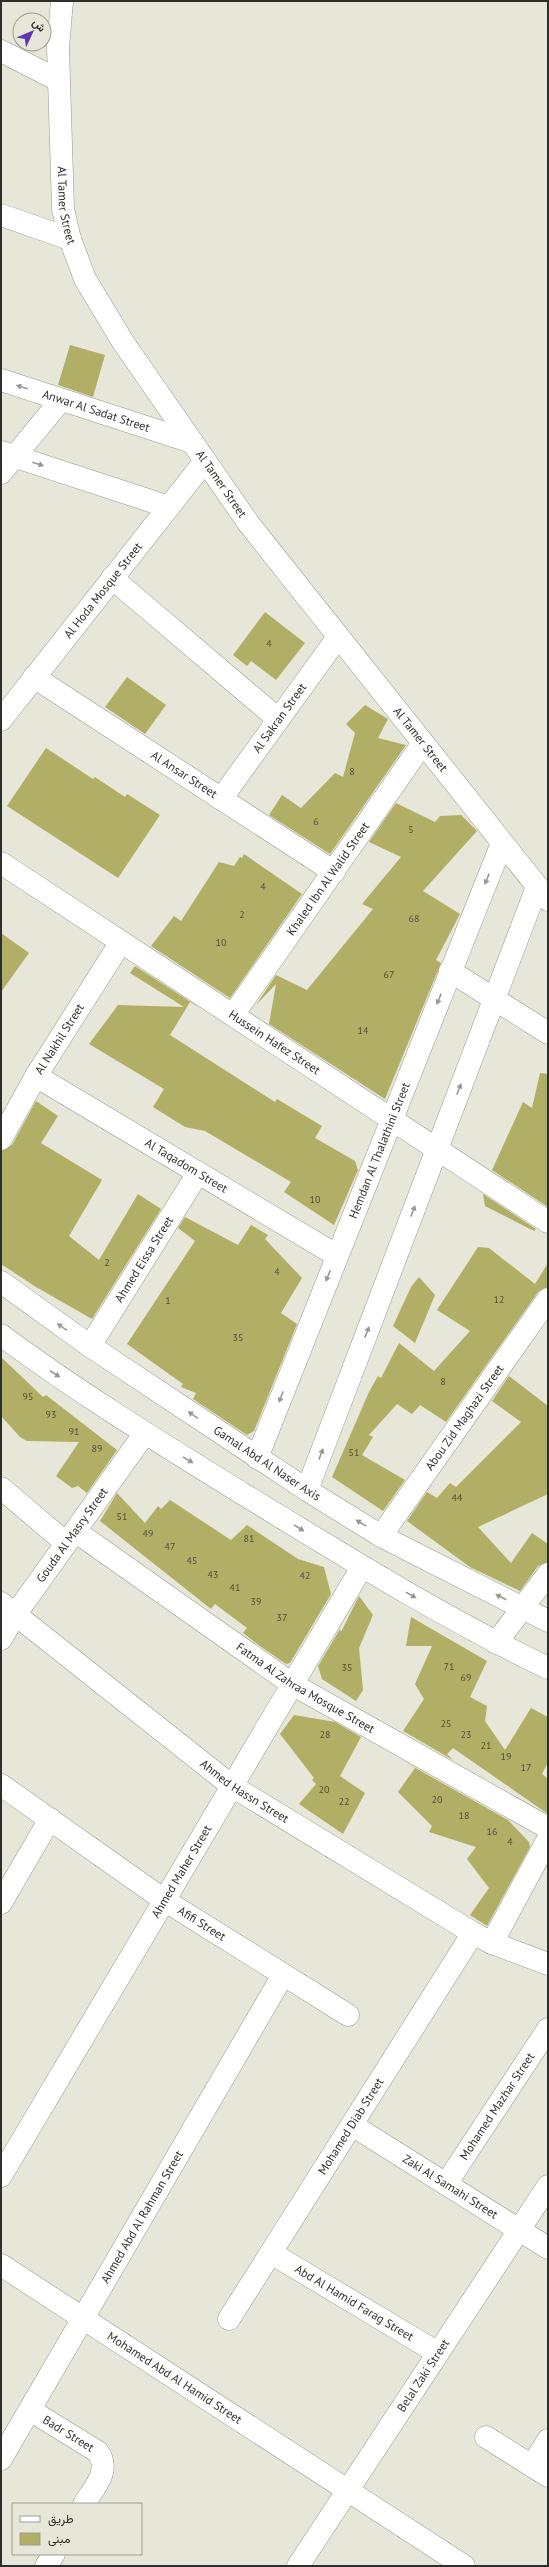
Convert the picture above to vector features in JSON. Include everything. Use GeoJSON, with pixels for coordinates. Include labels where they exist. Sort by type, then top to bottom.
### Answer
{"type":"FeatureCollection","features":[{"type":"Feature","properties":{"kind":"street","name":"Al Tamer Street"},"geometry":{"type":"LineString","coordinates":[[62,1],[58,80],[63,210],[70,238],[85,279],[123,342],[249,524],[543,893]]}},
{"type":"Feature","properties":{"kind":"street"},"geometry":{"type":"LineString","coordinates":[[1,51],[58,80]]}},
{"type":"Feature","properties":{"kind":"street"},"geometry":{"type":"LineString","coordinates":[[1,215],[70,238]]}},
{"type":"Feature","properties":{"kind":"street","name":"Anwar Al Sadat Street"},"geometry":{"type":"LineString","coordinates":[[1,380],[192,442]]}},
{"type":"Feature","properties":{"kind":"street"},"geometry":{"type":"LineString","coordinates":[[61,400],[6,461],[169,506]]}},
{"type":"Feature","properties":{"kind":"street","name":"Al Hoda Mosque Street"},"geometry":{"type":"LineString","coordinates":[[1,720],[8,697],[34,677],[205,461]]}},
{"type":"Feature","properties":{"kind":"street"},"geometry":{"type":"LineString","coordinates":[[112,578],[278,719]]}},
{"type":"Feature","properties":{"kind":"street","name":"Al Sakran Street"},"geometry":{"type":"LineString","coordinates":[[221,798],[338,637]]}},
{"type":"Feature","properties":{"kind":"street","name":"Al Ansar Street"},"geometry":{"type":"LineString","coordinates":[[34,677],[334,872]]}},
{"type":"Feature","properties":{"kind":"street","name":"Khaled Ibn Al Walid Street"},"geometry":{"type":"LineString","coordinates":[[233,1015],[334,872],[422,743]]}},
{"type":"Feature","properties":{"kind":"street","name":"Hemdan Al Thalathini Street"},"geometry":{"type":"LineString","coordinates":[[257,1458],[336,1255],[502,843]]}},
{"type":"Feature","properties":{"kind":"street","name":"Hussein Hafez Street"},"geometry":{"type":"LineString","coordinates":[[1,863],[548,1222]]}},
{"type":"Feature","properties":{"kind":"street"},"geometry":{"type":"LineString","coordinates":[[307,1490],[494,998],[543,893]]}},
{"type":"Feature","properties":{"kind":"street","name":"Al Nakhil Street"},"geometry":{"type":"LineString","coordinates":[[1,1139],[36,1076],[121,942]]}},
{"type":"Feature","properties":{"kind":"street"},"geometry":{"type":"LineString","coordinates":[[450,970],[548,1033]]}},
{"type":"Feature","properties":{"kind":"street","name":"Al Taqadom Street"},"geometry":{"type":"LineString","coordinates":[[36,1076],[336,1255]]}},
{"type":"Feature","properties":{"kind":"street","name":"Ahmed Eissa Street"},"geometry":{"type":"LineString","coordinates":[[90,1346],[198,1173]]}},
{"type":"Feature","properties":{"kind":"street","name":"Gamal Abd Al Naser Axis"},"geometry":{"type":"LineString","coordinates":[[1,1282],[90,1346],[257,1458],[381,1536],[548,1621]]}},
{"type":"Feature","properties":{"kind":"street","name":"Abou Zid Maghazi Street"},"geometry":{"type":"LineString","coordinates":[[381,1536],[548,1298]]}},
{"type":"Feature","properties":{"kind":"street"},"geometry":{"type":"LineString","coordinates":[[1,1335],[42,1365],[145,1434],[362,1567],[496,1643],[548,1668]]}},
{"type":"Feature","properties":{"kind":"street","name":"Gouda Al Masry Street"},"geometry":{"type":"LineString","coordinates":[[1,1639],[8,1609],[70,1537],[145,1434]]}},
{"type":"Feature","properties":{"kind":"street","name":"Fatma Al Zahraa Mosque Street"},"geometry":{"type":"LineString","coordinates":[[1,1488],[70,1537],[292,1684],[548,1828]]}},
{"type":"Feature","properties":{"kind":"street","name":"Ahmed Maher Street"},"geometry":{"type":"LineString","coordinates":[[1,2176],[362,1567]]}},
{"type":"Feature","properties":{"kind":"street"},"geometry":{"type":"LineString","coordinates":[[496,1643],[548,1574]]}},
{"type":"Feature","properties":{"kind":"street","name":"Ahmed Hassn Street"},"geometry":{"type":"LineString","coordinates":[[8,1609],[232,1786],[482,1938],[548,1964]]}},
{"type":"Feature","properties":{"kind":"street","name":"Afifi Street"},"geometry":{"type":"LineString","coordinates":[[1,1785],[164,1900],[348,2015]]}},
{"type":"Feature","properties":{"kind":"street"},"geometry":{"type":"LineString","coordinates":[[1,1903],[50,1819]]}},
{"type":"Feature","properties":{"kind":"street","name":"Mohamed Diab Street"},"geometry":{"type":"LineString","coordinates":[[229,2318],[352,2125],[482,1938],[548,1839]]}},
{"type":"Feature","properties":{"kind":"street","name":"Ahmed Abd Al Rahman Street"},"geometry":{"type":"LineString","coordinates":[[1,2459],[283,1975]]}},
{"type":"Feature","properties":{"kind":"street","name":"Mohamed Mazhar Street"},"geometry":{"type":"LineString","coordinates":[[446,2184],[548,2028]]}},
{"type":"Feature","properties":{"kind":"street","name":"Zaki Al Samahi Street"},"geometry":{"type":"LineString","coordinates":[[352,2125],[548,2248]]}},
{"type":"Feature","properties":{"kind":"street","name":"Belal Zaki Street"},"geometry":{"type":"LineString","coordinates":[[298,2566],[548,2186]]}},
{"type":"Feature","properties":{"kind":"street","name":"Abd Al Hamid Farag Street"},"geometry":{"type":"LineString","coordinates":[[271,2253],[438,2353]]}},
{"type":"Feature","properties":{"kind":"street","name":"Mohamed Abd Al Hamid Street"},"geometry":{"type":"LineString","coordinates":[[1,2265],[348,2491],[456,2564]]}},
{"type":"Feature","properties":{"kind":"street","name":"Badr Street"},"geometry":{"type":"LineString","coordinates":[[30,2410],[98,2452],[103,2459],[102,2475],[85,2503]]}},
{"type":"Feature","properties":{"kind":"street"},"geometry":{"type":"LineString","coordinates":[[486,2437],[540,2471],[548,2440]]}},
{"type":"Feature","properties":{"kind":"street"},"geometry":{"type":"LineString","coordinates":[[46,2566],[53,2555]]}},
{"type":"Feature","properties":{"kind":"building"},"geometry":{"type":"Polygon","coordinates":[[[70,345],[105,355],[93,397],[58,385],[70,345]]]}},
{"type":"Feature","properties":{"kind":"building"},"geometry":{"type":"Polygon","coordinates":[[[265,612],[305,643],[276,680],[251,661],[247,666],[233,655],[265,612]]]}},
{"type":"Feature","properties":{"kind":"building"},"geometry":{"type":"Polygon","coordinates":[[[127,677],[166,705],[145,734],[105,707],[127,677]]]}},
{"type":"Feature","properties":{"kind":"building"},"geometry":{"type":"Polygon","coordinates":[[[365,705],[388,719],[378,738],[406,745],[330,854],[269,815],[282,795],[301,808],[335,773],[343,777],[355,733],[346,724],[365,705]]]}},
{"type":"Feature","properties":{"kind":"building"},"geometry":{"type":"Polygon","coordinates":[[[46,748],[93,779],[95,777],[125,797],[127,794],[160,815],[118,878],[7,806],[46,748]]]}},
{"type":"Feature","properties":{"kind":"building"},"geometry":{"type":"Polygon","coordinates":[[[396,803],[435,822],[440,816],[461,815],[477,831],[423,891],[460,914],[436,960],[441,963],[385,1099],[269,1024],[276,984],[256,1005],[276,975],[307,990],[373,909],[362,904],[401,857],[369,842],[396,803]]]}},
{"type":"Feature","properties":{"kind":"building"},"geometry":{"type":"Polygon","coordinates":[[[244,854],[302,894],[230,998],[151,946],[174,916],[181,921],[219,862],[234,866],[244,854]]]}},
{"type":"Feature","properties":{"kind":"building"},"geometry":{"type":"Polygon","coordinates":[[[1,933],[29,953],[1,992],[1,933]]]}},
{"type":"Feature","properties":{"kind":"building"},"geometry":{"type":"Polygon","coordinates":[[[135,966],[200,1008],[190,1002],[170,1035],[275,1102],[277,1099],[322,1126],[315,1138],[355,1161],[358,1170],[334,1225],[284,1192],[291,1182],[205,1131],[185,1127],[153,1107],[164,1089],[89,1044],[118,1005],[184,1007],[130,973],[135,966]]]}},
{"type":"Feature","properties":{"kind":"building"},"geometry":{"type":"Polygon","coordinates":[[[540,1073],[548,1074],[548,1207],[492,1170],[523,1102],[532,1108],[540,1073]]]}},
{"type":"Feature","properties":{"kind":"building"},"geometry":{"type":"Polygon","coordinates":[[[36,1101],[58,1116],[41,1143],[102,1180],[69,1236],[99,1260],[138,1194],[161,1209],[92,1319],[36,1287],[1,1264],[1,1151],[12,1145],[36,1101]]]}},
{"type":"Feature","properties":{"kind":"building"},"geometry":{"type":"Polygon","coordinates":[[[483,1194],[536,1229],[534,1231],[485,1206],[483,1194]]]}},
{"type":"Feature","properties":{"kind":"building"},"geometry":{"type":"Polygon","coordinates":[[[185,1217],[238,1245],[251,1225],[268,1235],[265,1239],[302,1278],[281,1313],[297,1324],[254,1431],[247,1435],[193,1399],[196,1393],[181,1387],[183,1384],[127,1344],[195,1241],[178,1228],[185,1217]]]}},
{"type":"Feature","properties":{"kind":"building"},"geometry":{"type":"Polygon","coordinates":[[[478,1247],[489,1248],[535,1284],[548,1263],[548,1287],[538,1292],[446,1422],[420,1405],[412,1414],[397,1404],[369,1435],[373,1437],[362,1455],[405,1480],[383,1511],[332,1477],[369,1392],[378,1376],[381,1378],[399,1343],[434,1371],[470,1331],[437,1310],[478,1247]]]}},
{"type":"Feature","properties":{"kind":"building"},"geometry":{"type":"Polygon","coordinates":[[[419,1277],[435,1295],[415,1343],[393,1326],[411,1287],[419,1277]]]}},
{"type":"Feature","properties":{"kind":"building"},"geometry":{"type":"Polygon","coordinates":[[[1,1357],[43,1397],[46,1395],[117,1450],[87,1493],[78,1486],[72,1488],[56,1476],[79,1442],[27,1441],[20,1437],[1,1416],[1,1357]]]}},
{"type":"Feature","properties":{"kind":"building"},"geometry":{"type":"Polygon","coordinates":[[[509,1376],[548,1406],[548,1494],[478,1527],[511,1563],[532,1533],[548,1544],[548,1562],[538,1566],[520,1591],[470,1567],[407,1521],[427,1492],[437,1498],[450,1483],[456,1487],[521,1422],[492,1401],[509,1376]]]}},
{"type":"Feature","properties":{"kind":"building"},"geometry":{"type":"Polygon","coordinates":[[[117,1493],[145,1523],[158,1506],[161,1509],[170,1500],[231,1540],[247,1525],[298,1559],[324,1567],[331,1594],[290,1663],[286,1664],[260,1646],[243,1633],[247,1628],[215,1604],[211,1609],[100,1521],[117,1493]]]}},
{"type":"Feature","properties":{"kind":"building"},"geometry":{"type":"Polygon","coordinates":[[[359,1596],[373,1615],[359,1648],[363,1690],[356,1701],[322,1679],[318,1666],[340,1629],[341,1632],[359,1596]]]}},
{"type":"Feature","properties":{"kind":"building"},"geometry":{"type":"Polygon","coordinates":[[[411,1617],[487,1661],[470,1697],[487,1706],[485,1721],[505,1750],[531,1708],[548,1717],[548,1762],[542,1774],[548,1779],[548,1814],[453,1748],[447,1754],[453,1760],[403,1731],[424,1699],[415,1684],[432,1646],[406,1646],[411,1617]]]}},
{"type":"Feature","properties":{"kind":"building"},"geometry":{"type":"Polygon","coordinates":[[[294,1715],[335,1722],[361,1737],[340,1776],[365,1793],[343,1834],[299,1804],[316,1784],[312,1780],[314,1778],[280,1734],[294,1715]]]}},
{"type":"Feature","properties":{"kind":"building"},"geometry":{"type":"Polygon","coordinates":[[[403,1761],[508,1820],[529,1842],[530,1847],[487,1926],[470,1915],[489,1888],[467,1859],[476,1847],[429,1832],[432,1826],[398,1792],[415,1768],[403,1761]]]}}]}
